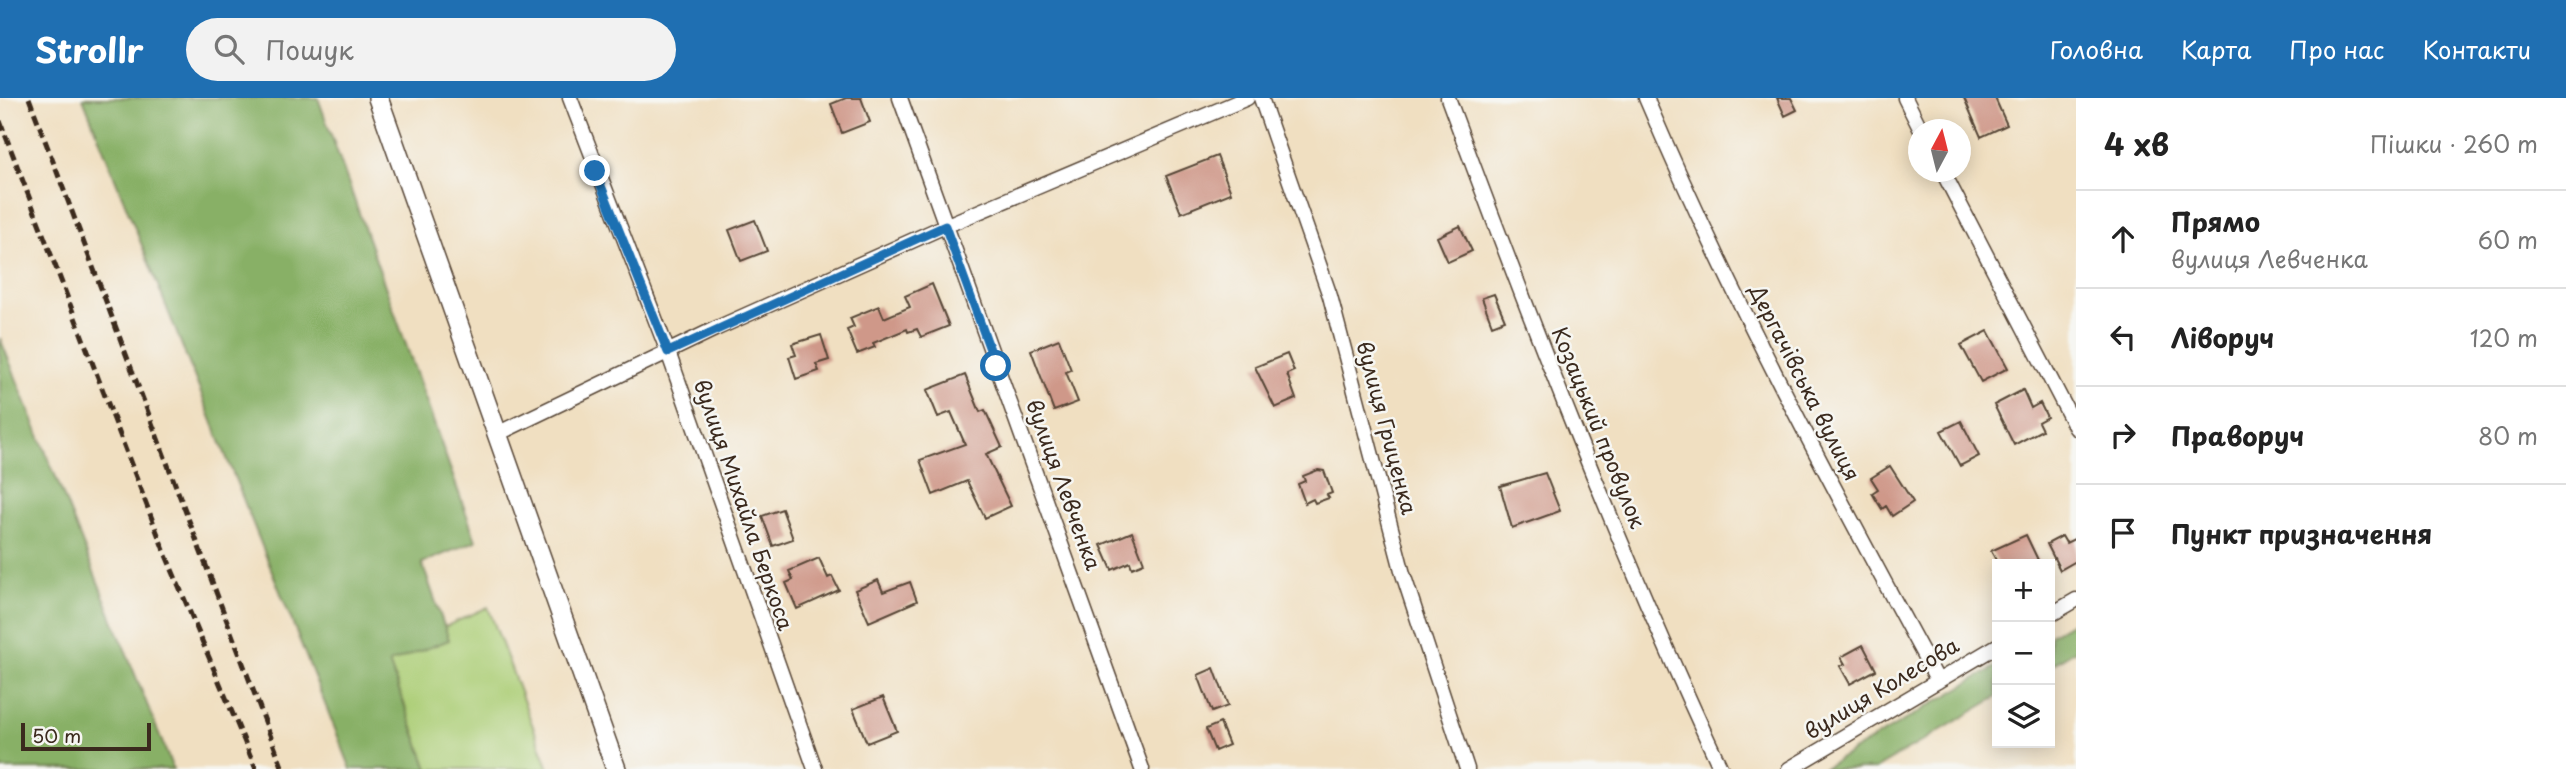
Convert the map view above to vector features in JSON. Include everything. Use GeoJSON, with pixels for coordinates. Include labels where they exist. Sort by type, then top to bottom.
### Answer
{"type":"FeatureCollection","features":[{"type":"Feature","properties":{"kind":"main road"},"geometry":{"type":"LineString","coordinates":[[378,98],[616,769]]}},
{"type":"Feature","properties":{"kind":"street","name":"вулиця Михайла Беркоса"},"geometry":{"type":"LineString","coordinates":[[570,98],[668,352],[815,769]]}},
{"type":"Feature","properties":{"kind":"street","name":"вулиця Левченка"},"geometry":{"type":"LineString","coordinates":[[900,98],[1142,769]]}},
{"type":"Feature","properties":{"kind":"street"},"geometry":{"type":"LineString","coordinates":[[497,434],[668,352],[945,226],[1231,101],[1247,98]]}},
{"type":"Feature","properties":{"kind":"street","name":"вулиця Гриценка"},"geometry":{"type":"LineString","coordinates":[[1261,98],[1330,296],[1403,574],[1467,769]]}},
{"type":"Feature","properties":{"kind":"street","name":"Козацький провулок"},"geometry":{"type":"LineString","coordinates":[[1448,98],[1534,326],[1651,619],[1721,769]]}},
{"type":"Feature","properties":{"kind":"street","name":"Дергачівська вулиця"},"geometry":{"type":"LineString","coordinates":[[1646,98],[1695,214],[1830,481],[1938,681]]}},
{"type":"Feature","properties":{"kind":"street"},"geometry":{"type":"LineString","coordinates":[[1905,98],[1916,119]]}},
{"type":"Feature","properties":{"kind":"street"},"geometry":{"type":"LineString","coordinates":[[1948,182],[2076,428]]}},
{"type":"Feature","properties":{"kind":"street"},"geometry":{"type":"LineString","coordinates":[[2055,612],[2076,600]]}},
{"type":"Feature","properties":{"kind":"street","name":"вулиця Колесова"},"geometry":{"type":"LineString","coordinates":[[1789,769],[1992,649]]}},
{"type":"Feature","properties":{"kind":"green space"},"geometry":{"type":"Polygon","coordinates":[[[83,98],[318,98],[476,541],[422,563],[449,640],[389,663],[428,769],[351,769],[83,98]]]}},
{"type":"Feature","properties":{"kind":"green space"},"geometry":{"type":"Polygon","coordinates":[[[0,338],[173,769],[0,769],[0,338]]]}},
{"type":"Feature","properties":{"kind":"green space"},"geometry":{"type":"Polygon","coordinates":[[[488,607],[549,769],[428,769],[389,662],[449,640],[444,627],[488,607]]]}},
{"type":"Feature","properties":{"kind":"green space"},"geometry":{"type":"Polygon","coordinates":[[[2076,620],[2076,650],[2055,663],[2055,632],[2076,620]]]}},
{"type":"Feature","properties":{"kind":"green space"},"geometry":{"type":"Polygon","coordinates":[[[1992,669],[1992,700],[1875,769],[1822,769],[1992,669]]]}},
{"type":"Feature","properties":{"kind":"building"},"geometry":{"type":"Polygon","coordinates":[[[846,98],[861,98],[870,122],[842,133],[831,104],[846,98]]]}},
{"type":"Feature","properties":{"kind":"building"},"geometry":{"type":"Polygon","coordinates":[[[1777,98],[1791,98],[1797,110],[1785,116],[1777,98]]]}},
{"type":"Feature","properties":{"kind":"building"},"geometry":{"type":"Polygon","coordinates":[[[1964,98],[1995,98],[2007,125],[1981,137],[1964,98]]]}},
{"type":"Feature","properties":{"kind":"building"},"geometry":{"type":"Polygon","coordinates":[[[1217,156],[1231,193],[1181,213],[1166,176],[1217,156]]]}},
{"type":"Feature","properties":{"kind":"building"},"geometry":{"type":"Polygon","coordinates":[[[755,220],[767,251],[741,261],[729,230],[755,220]]]}},
{"type":"Feature","properties":{"kind":"building"},"geometry":{"type":"Polygon","coordinates":[[[1460,226],[1472,251],[1448,262],[1437,237],[1460,226]]]}},
{"type":"Feature","properties":{"kind":"building"},"geometry":{"type":"Polygon","coordinates":[[[932,284],[949,326],[921,337],[917,329],[908,332],[907,329],[873,343],[875,347],[857,354],[847,330],[854,327],[850,318],[879,306],[884,318],[910,307],[905,296],[932,284]]]}},
{"type":"Feature","properties":{"kind":"building"},"geometry":{"type":"Polygon","coordinates":[[[1494,294],[1505,320],[1492,325],[1482,298],[1494,294]]]}},
{"type":"Feature","properties":{"kind":"building"},"geometry":{"type":"Polygon","coordinates":[[[1988,331],[2008,368],[1981,382],[1961,345],[1988,331]]]}},
{"type":"Feature","properties":{"kind":"building"},"geometry":{"type":"Polygon","coordinates":[[[821,335],[829,360],[816,364],[819,371],[796,379],[789,357],[796,355],[792,344],[821,335]]]}},
{"type":"Feature","properties":{"kind":"building"},"geometry":{"type":"Polygon","coordinates":[[[1059,339],[1071,370],[1066,372],[1078,402],[1054,411],[1031,350],[1059,339]]]}},
{"type":"Feature","properties":{"kind":"building"},"geometry":{"type":"Polygon","coordinates":[[[1287,354],[1294,371],[1287,374],[1296,399],[1275,408],[1255,367],[1287,354]]]}},
{"type":"Feature","properties":{"kind":"building"},"geometry":{"type":"Polygon","coordinates":[[[965,375],[980,412],[985,410],[1002,447],[986,454],[1011,506],[985,518],[967,481],[933,495],[920,460],[965,444],[951,412],[938,417],[927,390],[965,375]]]}},
{"type":"Feature","properties":{"kind":"building"},"geometry":{"type":"Polygon","coordinates":[[[2023,390],[2031,408],[2040,403],[2047,417],[2038,422],[2042,430],[2014,445],[1994,405],[2023,390]]]}},
{"type":"Feature","properties":{"kind":"building"},"geometry":{"type":"Polygon","coordinates":[[[1961,421],[1979,456],[1960,466],[1941,431],[1961,421]]]}},
{"type":"Feature","properties":{"kind":"building"},"geometry":{"type":"Polygon","coordinates":[[[1890,466],[1913,502],[1892,516],[1886,506],[1882,509],[1872,493],[1878,489],[1871,478],[1890,466]]]}},
{"type":"Feature","properties":{"kind":"building"},"geometry":{"type":"Polygon","coordinates":[[[1318,470],[1324,471],[1332,493],[1327,495],[1329,498],[1315,503],[1313,499],[1305,503],[1298,484],[1305,481],[1303,476],[1318,470]]]}},
{"type":"Feature","properties":{"kind":"building"},"geometry":{"type":"Polygon","coordinates":[[[1545,473],[1560,511],[1512,528],[1500,486],[1545,473]]]}},
{"type":"Feature","properties":{"kind":"building"},"geometry":{"type":"Polygon","coordinates":[[[782,509],[793,539],[773,546],[762,516],[782,509]]]}},
{"type":"Feature","properties":{"kind":"building"},"geometry":{"type":"Polygon","coordinates":[[[1132,532],[1144,563],[1132,568],[1130,562],[1112,570],[1101,545],[1132,532]]]}},
{"type":"Feature","properties":{"kind":"building"},"geometry":{"type":"Polygon","coordinates":[[[2026,535],[2038,559],[1995,559],[1991,551],[2026,535]]]}},
{"type":"Feature","properties":{"kind":"building"},"geometry":{"type":"Polygon","coordinates":[[[2062,536],[2066,543],[2076,538],[2076,561],[2060,570],[2047,544],[2062,536]]]}},
{"type":"Feature","properties":{"kind":"building"},"geometry":{"type":"Polygon","coordinates":[[[819,558],[828,578],[832,576],[839,590],[797,609],[786,583],[793,580],[789,571],[819,558]]]}},
{"type":"Feature","properties":{"kind":"building"},"geometry":{"type":"Polygon","coordinates":[[[878,580],[883,592],[910,582],[917,601],[869,622],[855,590],[878,580]]]}},
{"type":"Feature","properties":{"kind":"building"},"geometry":{"type":"Polygon","coordinates":[[[1863,645],[1876,670],[1850,684],[1840,666],[1845,664],[1841,657],[1863,645]]]}},
{"type":"Feature","properties":{"kind":"building"},"geometry":{"type":"Polygon","coordinates":[[[1214,668],[1228,706],[1212,712],[1198,675],[1214,668]]]}},
{"type":"Feature","properties":{"kind":"building"},"geometry":{"type":"Polygon","coordinates":[[[883,697],[897,731],[867,743],[853,709],[883,697]]]}},
{"type":"Feature","properties":{"kind":"building"},"geometry":{"type":"Polygon","coordinates":[[[1220,723],[1229,745],[1215,751],[1206,729],[1220,723]]]}},
{"type":"Feature","properties":{"kind":"railway"},"geometry":{"type":"LineString","coordinates":[[29,98],[283,769]]}},
{"type":"Feature","properties":{"kind":"railway"},"geometry":{"type":"LineString","coordinates":[[0,121],[165,553],[256,769]]}},
{"type":"Feature","properties":{"kind":"route"},"geometry":{"type":"LineString","coordinates":[[595,171],[668,352],[945,226],[996,366]]}}]}
